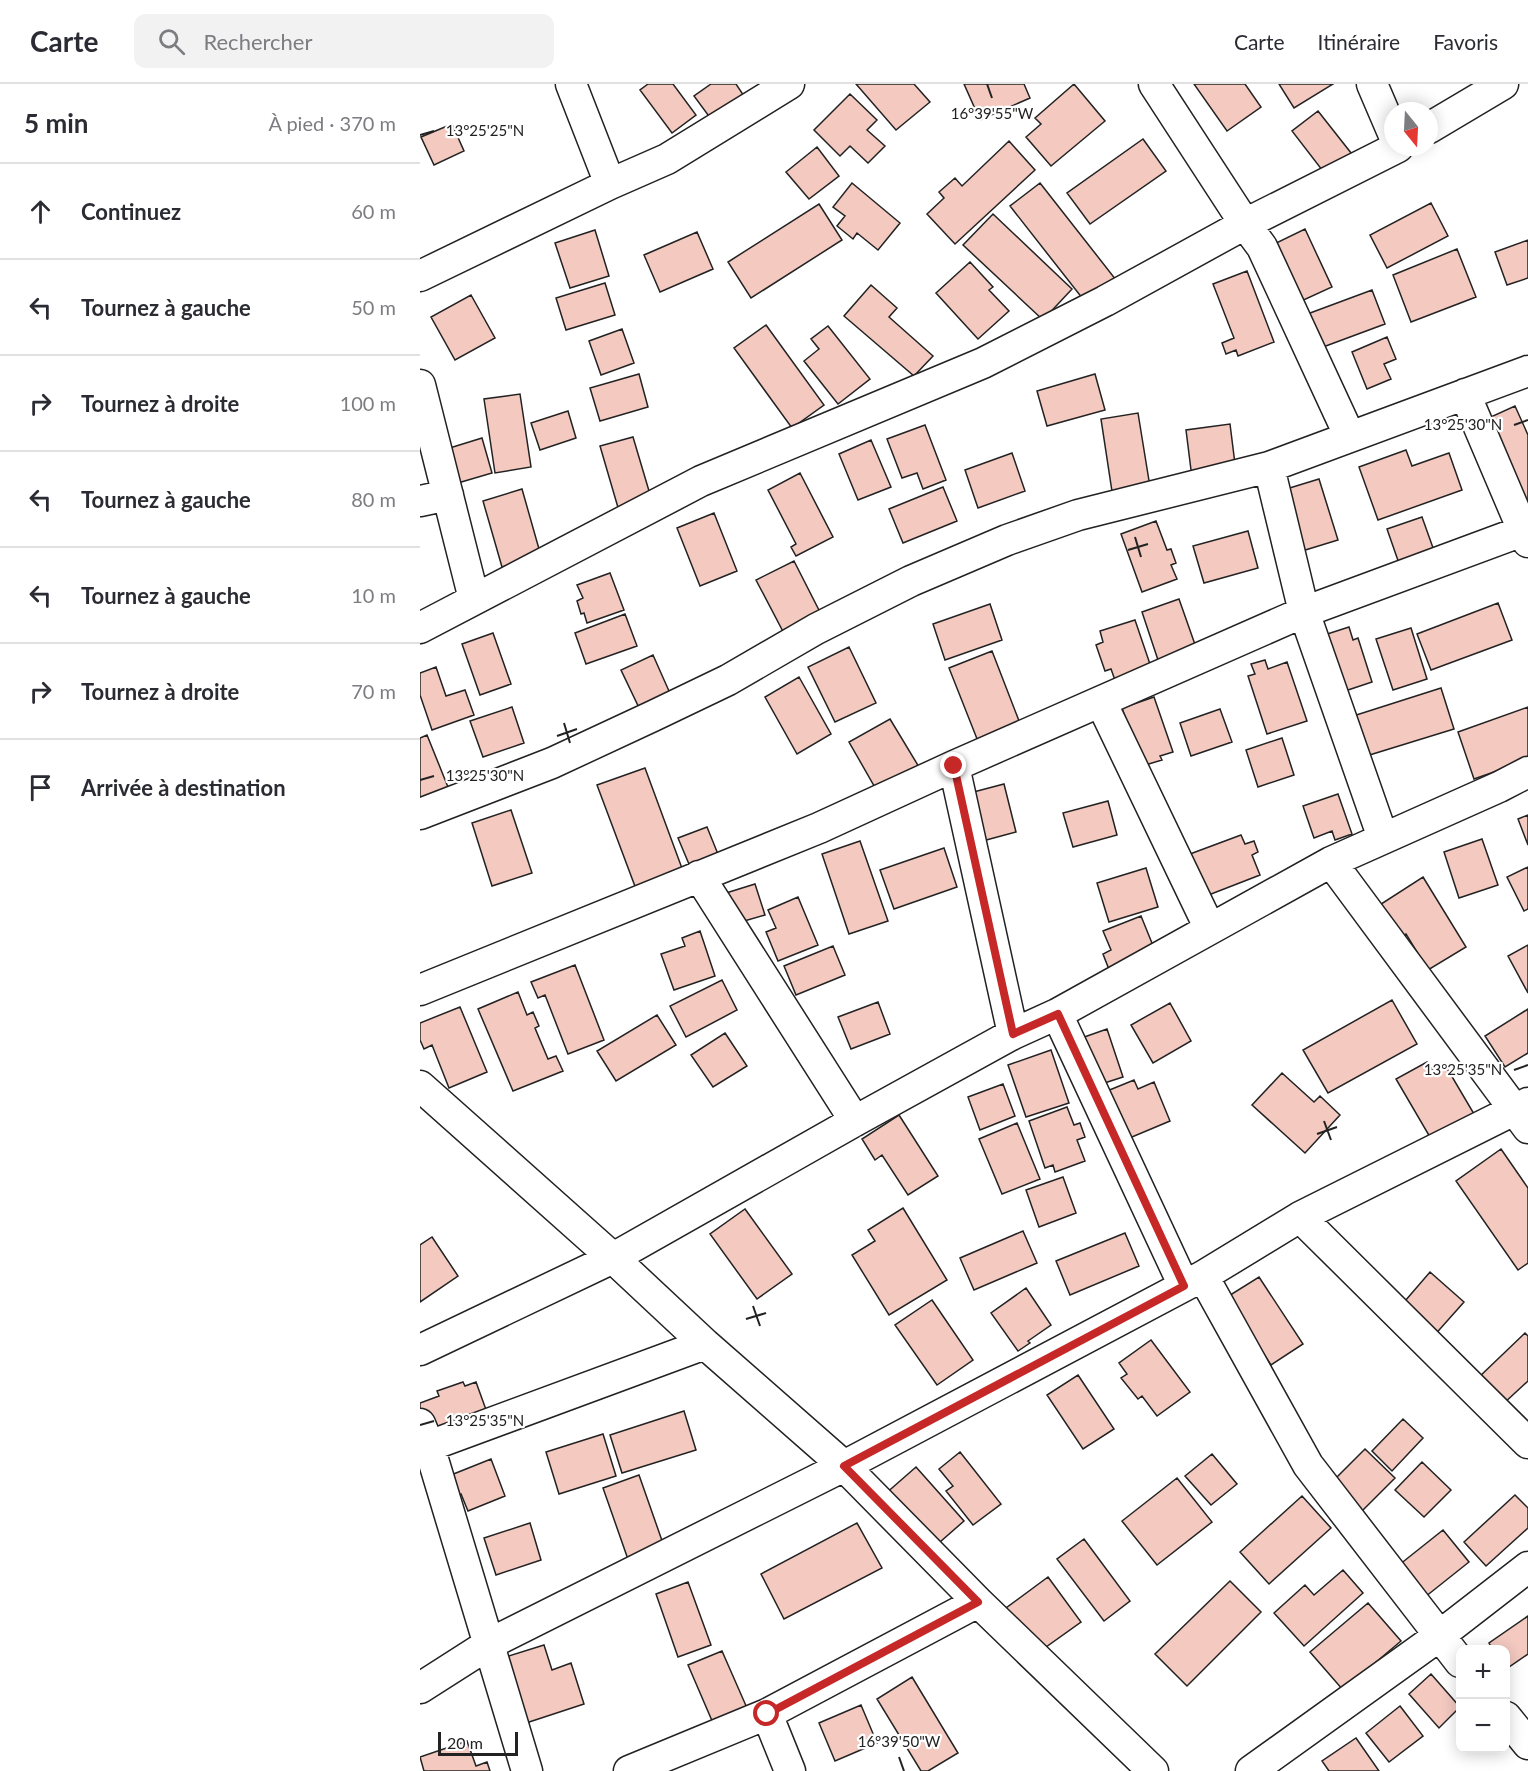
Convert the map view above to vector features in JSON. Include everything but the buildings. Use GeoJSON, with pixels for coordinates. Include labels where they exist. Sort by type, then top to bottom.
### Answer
{"type":"FeatureCollection","features":[{"type":"Feature","properties":{"kind":"street"},"geometry":{"type":"LineString","coordinates":[[571,84],[610,184]]}},
{"type":"Feature","properties":{"kind":"street"},"geometry":{"type":"LineString","coordinates":[[420,276],[610,184],[667,159],[789,84]]}},
{"type":"Feature","properties":{"kind":"street"},"geometry":{"type":"LineString","coordinates":[[1154,84],[1262,247],[1350,437]]}},
{"type":"Feature","properties":{"kind":"street"},"geometry":{"type":"LineString","coordinates":[[1372,84],[1384,112]]}},
{"type":"Feature","properties":{"kind":"street"},"geometry":{"type":"LineString","coordinates":[[1438,123],[1503,84]]}},
{"type":"Feature","properties":{"kind":"street"},"geometry":{"type":"LineString","coordinates":[[420,628],[701,481],[983,363],[1105,301],[1245,224],[1384,154]]}},
{"type":"Feature","properties":{"kind":"street"},"geometry":{"type":"LineString","coordinates":[[420,814],[552,763],[653,716],[728,680],[816,628],[911,581],[1007,540],[1078,515],[1269,467],[1528,371]]}},
{"type":"Feature","properties":{"kind":"street"},"geometry":{"type":"LineString","coordinates":[[420,385],[434,498],[474,599]]}},
{"type":"Feature","properties":{"kind":"street"},"geometry":{"type":"LineString","coordinates":[[420,990],[819,828],[1304,612],[1527,534],[1465,394]]}},
{"type":"Feature","properties":{"kind":"street"},"geometry":{"type":"LineString","coordinates":[[1269,467],[1304,612],[1383,838]]}},
{"type":"Feature","properties":{"kind":"street"},"geometry":{"type":"LineString","coordinates":[[1101,702],[1210,929]]}},
{"type":"Feature","properties":{"kind":"street"},"geometry":{"type":"LineString","coordinates":[[954,766],[1013,1034]]}},
{"type":"Feature","properties":{"kind":"street"},"geometry":{"type":"LineString","coordinates":[[420,1350],[613,1258],[855,1120],[1013,1034],[1058,1014],[1331,862],[1528,772]]}},
{"type":"Feature","properties":{"kind":"street"},"geometry":{"type":"LineString","coordinates":[[420,1688],[489,1644],[844,1466],[1193,1281],[1300,1217],[1524,1114],[1331,862]]}},
{"type":"Feature","properties":{"kind":"street"},"geometry":{"type":"LineString","coordinates":[[699,876],[855,1120]]}},
{"type":"Feature","properties":{"kind":"street"},"geometry":{"type":"LineString","coordinates":[[1058,1014],[1193,1281],[1308,1465],[1456,1656]]}},
{"type":"Feature","properties":{"kind":"street"},"geometry":{"type":"LineString","coordinates":[[420,1086],[613,1258],[705,1344],[844,1466],[978,1602],[1153,1771]]}},
{"type":"Feature","properties":{"kind":"street"},"geometry":{"type":"LineString","coordinates":[[1300,1217],[1528,1443]]}},
{"type":"Feature","properties":{"kind":"street"},"geometry":{"type":"LineString","coordinates":[[526,1771],[424,1435],[705,1344]]}},
{"type":"Feature","properties":{"kind":"street"},"geometry":{"type":"LineString","coordinates":[[1251,1771],[1439,1636],[1528,1567]]}},
{"type":"Feature","properties":{"kind":"street"},"geometry":{"type":"LineString","coordinates":[[629,1771],[767,1714],[978,1602]]}},
{"type":"Feature","properties":{"kind":"street"},"geometry":{"type":"LineString","coordinates":[[767,1714],[790,1771]]}},
{"type":"Feature","properties":{"kind":"street"},"geometry":{"type":"LineString","coordinates":[[1510,1722],[1528,1744]]}},
{"type":"Feature","properties":{"kind":"route"},"geometry":{"type":"LineString","coordinates":[[767,1714],[978,1602],[844,1466],[1184,1286],[1058,1014],[1013,1034],[954,766]]}}]}
